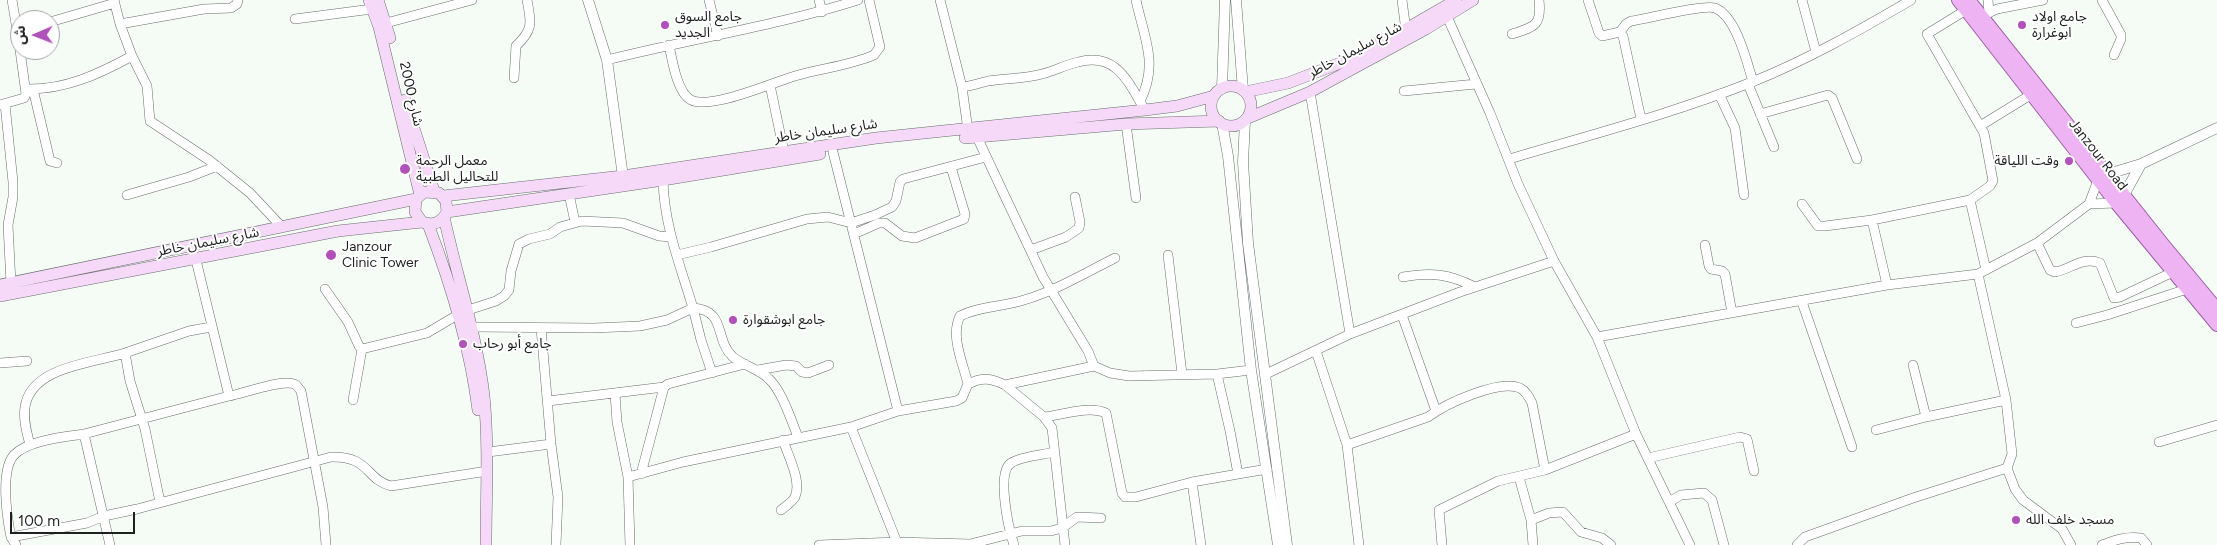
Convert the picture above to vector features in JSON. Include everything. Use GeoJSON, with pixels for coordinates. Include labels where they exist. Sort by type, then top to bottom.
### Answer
{"type":"FeatureCollection","features":[{"type":"Feature","properties":{"kind":"main road","name":"شارع سليمان خاطر"},"geometry":{"type":"LineString","coordinates":[[1246,120],[1310,92],[1445,12],[1456,0]]}},
{"type":"Feature","properties":{"kind":"main road","name":"شارع سليمان خاطر"},"geometry":{"type":"LineString","coordinates":[[1244,91],[1288,83],[1308,77],[1361,55],[1406,30],[1473,0]]}},
{"type":"Feature","properties":{"kind":"main road"},"geometry":{"type":"LineString","coordinates":[[373,3],[386,23],[405,100],[438,194],[446,201],[445,215],[463,312],[480,430],[481,472],[478,545]]}},
{"type":"Feature","properties":{"kind":"main road","name":"شارع 2000"},"geometry":{"type":"LineString","coordinates":[[373,3],[418,197]]}},
{"type":"Feature","properties":{"kind":"main road","name":"Janzour Road"},"geometry":{"type":"LineString","coordinates":[[1964,3],[1986,14],[2120,199],[2159,247],[2217,309]]}},
{"type":"Feature","properties":{"kind":"main road","name":"Janzour Road"},"geometry":{"type":"LineString","coordinates":[[1964,3],[2032,94],[2103,177]]}},
{"type":"Feature","properties":{"kind":"main road"},"geometry":{"type":"LineString","coordinates":[[1234,86],[1244,91],[1252,107],[1246,120],[1231,126],[1220,122],[1212,113],[1211,107],[1218,92],[1234,86]]}},
{"type":"Feature","properties":{"kind":"main road","name":"شارع سليمان خاطر"},"geometry":{"type":"LineString","coordinates":[[438,194],[623,180],[663,180],[871,146],[973,133],[1142,106],[1177,106],[1218,92]]}},
{"type":"Feature","properties":{"kind":"main road","name":"شارع سليمان خاطر"},"geometry":{"type":"LineString","coordinates":[[445,215],[569,194],[623,180],[876,138],[1126,124],[1220,122]]}},
{"type":"Feature","properties":{"kind":"main road"},"geometry":{"type":"LineString","coordinates":[[438,194],[424,192],[418,197],[415,212],[425,223],[463,312],[473,327],[484,394],[488,452],[486,545]]}},
{"type":"Feature","properties":{"kind":"main road","name":"شارع سليمان خاطر"},"geometry":{"type":"LineString","coordinates":[[6,284],[418,197]]}},
{"type":"Feature","properties":{"kind":"main road"},"geometry":{"type":"LineString","coordinates":[[425,223],[440,222],[445,215]]}},
{"type":"Feature","properties":{"kind":"main road","name":"شارع سليمان خاطر"},"geometry":{"type":"LineString","coordinates":[[0,296],[196,260],[338,231],[425,223]]}},
{"type":"Feature","properties":{"kind":"main road","name":"Janzour Road"},"geometry":{"type":"LineString","coordinates":[[2159,247],[2173,272],[2217,325]]}},
{"type":"Feature","properties":{"kind":"street"},"geometry":{"type":"LineString","coordinates":[[120,24],[204,9],[231,8],[238,0]]}},
{"type":"Feature","properties":{"kind":"street"},"geometry":{"type":"LineString","coordinates":[[386,23],[472,0]]}},
{"type":"Feature","properties":{"kind":"street"},"geometry":{"type":"LineString","coordinates":[[514,78],[516,46],[525,37],[531,26],[527,0]]}},
{"type":"Feature","properties":{"kind":"street"},"geometry":{"type":"LineString","coordinates":[[588,0],[607,60],[623,180]]}},
{"type":"Feature","properties":{"kind":"street"},"geometry":{"type":"LineString","coordinates":[[709,0],[718,36]]}},
{"type":"Feature","properties":{"kind":"street"},"geometry":{"type":"LineString","coordinates":[[819,0],[822,12]]}},
{"type":"Feature","properties":{"kind":"street"},"geometry":{"type":"LineString","coordinates":[[607,60],[822,12],[858,0]]}},
{"type":"Feature","properties":{"kind":"street"},"geometry":{"type":"LineString","coordinates":[[668,45],[685,96],[692,101],[710,101],[731,97],[796,76],[867,58],[878,52],[880,47],[879,39],[869,0]]}},
{"type":"Feature","properties":{"kind":"street"},"geometry":{"type":"LineString","coordinates":[[940,0],[973,133],[1031,250],[1088,351],[1094,366]]}},
{"type":"Feature","properties":{"kind":"street"},"geometry":{"type":"LineString","coordinates":[[1136,0],[1151,67],[1142,106]]}},
{"type":"Feature","properties":{"kind":"street"},"geometry":{"type":"LineString","coordinates":[[1218,92],[1226,0]]}},
{"type":"Feature","properties":{"kind":"street"},"geometry":{"type":"LineString","coordinates":[[1236,0],[1244,91]]}},
{"type":"Feature","properties":{"kind":"street"},"geometry":{"type":"LineString","coordinates":[[1402,0],[1406,30]]}},
{"type":"Feature","properties":{"kind":"street"},"geometry":{"type":"LineString","coordinates":[[1512,34],[1534,27],[1541,13],[1540,0]]}},
{"type":"Feature","properties":{"kind":"street"},"geometry":{"type":"LineString","coordinates":[[1588,0],[1599,33],[1602,36],[1620,32],[1626,24],[1631,22],[1717,4],[1731,24],[1743,50],[1750,83],[1760,114],[1774,147]]}},
{"type":"Feature","properties":{"kind":"street"},"geometry":{"type":"LineString","coordinates":[[1802,0],[1816,52]]}},
{"type":"Feature","properties":{"kind":"street"},"geometry":{"type":"LineString","coordinates":[[1509,159],[1641,119],[1750,83],[1816,52],[1895,4],[1911,0]]}},
{"type":"Feature","properties":{"kind":"street"},"geometry":{"type":"LineString","coordinates":[[1986,14],[1988,0]]}},
{"type":"Feature","properties":{"kind":"street"},"geometry":{"type":"LineString","coordinates":[[1986,14],[1997,9],[2042,0]]}},
{"type":"Feature","properties":{"kind":"street"},"geometry":{"type":"LineString","coordinates":[[2102,0],[2121,35],[2121,40],[2114,55]]}},
{"type":"Feature","properties":{"kind":"street"},"geometry":{"type":"LineString","coordinates":[[60,19],[115,1],[120,24],[132,56],[147,86],[148,117],[150,121],[216,166],[250,193],[281,226]]}},
{"type":"Feature","properties":{"kind":"street"},"geometry":{"type":"LineString","coordinates":[[295,19],[373,3]]}},
{"type":"Feature","properties":{"kind":"street"},"geometry":{"type":"LineString","coordinates":[[1802,204],[1818,226],[1872,220],[1970,200],[1990,186],[1992,181],[1987,146],[1980,126],[1927,34],[1964,3]]}},
{"type":"Feature","properties":{"kind":"street"},"geometry":{"type":"LineString","coordinates":[[1445,12],[1518,184],[1554,261],[1597,337],[1636,434],[1690,545]]}},
{"type":"Feature","properties":{"kind":"street"},"geometry":{"type":"LineString","coordinates":[[1620,32],[1623,36],[1641,119]]}},
{"type":"Feature","properties":{"kind":"street"},"geometry":{"type":"LineString","coordinates":[[29,89],[50,88],[96,75],[132,56]]}},
{"type":"Feature","properties":{"kind":"street"},"geometry":{"type":"LineString","coordinates":[[962,87],[1033,77],[1077,62],[1095,59],[1102,60],[1120,71],[1142,106]]}},
{"type":"Feature","properties":{"kind":"street"},"geometry":{"type":"LineString","coordinates":[[22,60],[50,161],[57,162]]}},
{"type":"Feature","properties":{"kind":"street"},"geometry":{"type":"LineString","coordinates":[[1404,91],[1476,84]]}},
{"type":"Feature","properties":{"kind":"street"},"geometry":{"type":"LineString","coordinates":[[770,85],[784,152]]}},
{"type":"Feature","properties":{"kind":"street"},"geometry":{"type":"LineString","coordinates":[[6,284],[8,225],[13,197],[13,182],[2,105],[24,98],[29,89]]}},
{"type":"Feature","properties":{"kind":"street"},"geometry":{"type":"LineString","coordinates":[[1310,92],[1350,334]]}},
{"type":"Feature","properties":{"kind":"street"},"geometry":{"type":"LineString","coordinates":[[1719,94],[1735,128],[1744,195]]}},
{"type":"Feature","properties":{"kind":"street"},"geometry":{"type":"LineString","coordinates":[[1980,126],[2032,94]]}},
{"type":"Feature","properties":{"kind":"street"},"geometry":{"type":"LineString","coordinates":[[1760,114],[1828,95],[1832,98],[1857,159]]}},
{"type":"Feature","properties":{"kind":"street"},"geometry":{"type":"LineString","coordinates":[[1246,120],[1243,162],[1248,243],[1287,545]]}},
{"type":"Feature","properties":{"kind":"street"},"geometry":{"type":"LineString","coordinates":[[1220,122],[1230,173],[1251,370],[1278,545]]}},
{"type":"Feature","properties":{"kind":"street"},"geometry":{"type":"LineString","coordinates":[[1126,124],[1136,198]]}},
{"type":"Feature","properties":{"kind":"street"},"geometry":{"type":"LineString","coordinates":[[1597,337],[1802,302],[1887,285],[1982,272],[2036,243],[2089,204],[2103,177],[2141,164],[2217,128]]}},
{"type":"Feature","properties":{"kind":"street"},"geometry":{"type":"LineString","coordinates":[[833,152],[898,411]]}},
{"type":"Feature","properties":{"kind":"street"},"geometry":{"type":"LineString","coordinates":[[677,255],[819,217],[828,217],[851,223],[876,215],[892,207],[896,201],[900,182],[903,179],[986,157]]}},
{"type":"Feature","properties":{"kind":"street"},"geometry":{"type":"LineString","coordinates":[[2089,204],[2120,199],[2141,164]]}},
{"type":"Feature","properties":{"kind":"street"},"geometry":{"type":"LineString","coordinates":[[127,196],[189,177],[216,166]]}},
{"type":"Feature","properties":{"kind":"street"},"geometry":{"type":"LineString","coordinates":[[854,234],[879,223],[885,223],[902,236],[915,238],[958,223],[964,219],[965,214],[951,167]]}},
{"type":"Feature","properties":{"kind":"street"},"geometry":{"type":"LineString","coordinates":[[663,180],[664,205],[670,237],[712,373]]}},
{"type":"Feature","properties":{"kind":"street"},"geometry":{"type":"LineString","coordinates":[[569,194],[575,222]]}},
{"type":"Feature","properties":{"kind":"street"},"geometry":{"type":"LineString","coordinates":[[1031,250],[1066,237],[1079,228],[1080,222],[1076,197]]}},
{"type":"Feature","properties":{"kind":"street"},"geometry":{"type":"LineString","coordinates":[[1970,200],[2006,400],[2012,454],[2007,468],[2015,489],[2023,500],[2062,529],[2071,545]]}},
{"type":"Feature","properties":{"kind":"street"},"geometry":{"type":"LineString","coordinates":[[1872,220],[1887,285]]}},
{"type":"Feature","properties":{"kind":"street"},"geometry":{"type":"LineString","coordinates":[[362,348],[427,333],[463,312],[496,301],[509,290],[511,271],[518,248],[522,242],[544,236],[575,222],[623,223],[659,236],[670,237]]}},
{"type":"Feature","properties":{"kind":"street"},"geometry":{"type":"LineString","coordinates":[[2036,243],[2050,270],[2055,272],[2083,261],[2100,263],[2114,298],[2120,298],[2173,272]]}},
{"type":"Feature","properties":{"kind":"street"},"geometry":{"type":"LineString","coordinates":[[1706,245],[1709,266],[1711,269],[1722,271],[1725,274],[1732,313]]}},
{"type":"Feature","properties":{"kind":"street"},"geometry":{"type":"LineString","coordinates":[[1168,255],[1182,374]]}},
{"type":"Feature","properties":{"kind":"street"},"geometry":{"type":"LineString","coordinates":[[628,478],[683,462],[851,427],[898,411],[956,401],[962,398],[968,384],[956,333],[960,316],[978,309],[999,307],[1026,300],[1052,290],[1114,258]]}},
{"type":"Feature","properties":{"kind":"street"},"geometry":{"type":"LineString","coordinates":[[196,260],[229,396]]}},
{"type":"Feature","properties":{"kind":"street"},"geometry":{"type":"LineString","coordinates":[[1266,374],[1350,334],[1475,287],[1554,261]]}},
{"type":"Feature","properties":{"kind":"street"},"geometry":{"type":"LineString","coordinates":[[1403,277],[1430,273],[1445,276],[1475,287]]}},
{"type":"Feature","properties":{"kind":"street"},"geometry":{"type":"LineString","coordinates":[[325,289],[348,322],[359,346],[362,348]]}},
{"type":"Feature","properties":{"kind":"street"},"geometry":{"type":"LineString","coordinates":[[2076,323],[2187,289]]}},
{"type":"Feature","properties":{"kind":"street"},"geometry":{"type":"LineString","coordinates":[[1802,302],[1852,446]]}},
{"type":"Feature","properties":{"kind":"street"},"geometry":{"type":"LineString","coordinates":[[473,327],[640,326],[667,320],[693,308],[703,308],[712,313],[727,349],[733,356],[758,370],[770,380],[798,437]]}},
{"type":"Feature","properties":{"kind":"street"},"geometry":{"type":"LineString","coordinates":[[1402,315],[1436,411]]}},
{"type":"Feature","properties":{"kind":"street"},"geometry":{"type":"LineString","coordinates":[[30,446],[24,408],[28,395],[40,383],[75,365],[125,353],[189,331],[211,327]]}},
{"type":"Feature","properties":{"kind":"street"},"geometry":{"type":"LineString","coordinates":[[542,328],[551,444],[558,497],[556,545]]}},
{"type":"Feature","properties":{"kind":"street"},"geometry":{"type":"LineString","coordinates":[[353,400],[362,348]]}},
{"type":"Feature","properties":{"kind":"street"},"geometry":{"type":"LineString","coordinates":[[1316,351],[1347,445],[1359,545]]}},
{"type":"Feature","properties":{"kind":"street"},"geometry":{"type":"LineString","coordinates":[[125,353],[130,381],[142,420],[160,502]]}},
{"type":"Feature","properties":{"kind":"street"},"geometry":{"type":"LineString","coordinates":[[0,363],[27,361]]}},
{"type":"Feature","properties":{"kind":"street"},"geometry":{"type":"LineString","coordinates":[[548,401],[664,387],[668,384],[745,364]]}},
{"type":"Feature","properties":{"kind":"street"},"geometry":{"type":"LineString","coordinates":[[758,370],[786,365],[796,366],[802,372],[808,372],[829,365]]}},
{"type":"Feature","properties":{"kind":"street"},"geometry":{"type":"LineString","coordinates":[[1913,365],[1926,417]]}},
{"type":"Feature","properties":{"kind":"street"},"geometry":{"type":"LineString","coordinates":[[1005,385],[1094,366],[1110,373],[1129,376],[1217,374],[1251,370]]}},
{"type":"Feature","properties":{"kind":"street"},"geometry":{"type":"LineString","coordinates":[[1217,374],[1238,474]]}},
{"type":"Feature","properties":{"kind":"street"},"geometry":{"type":"LineString","coordinates":[[968,384],[984,378],[994,379],[1005,385],[1044,417],[1052,428],[1065,545]]}},
{"type":"Feature","properties":{"kind":"street"},"geometry":{"type":"LineString","coordinates":[[326,545],[324,507],[314,461],[301,392],[297,385],[289,382],[142,420],[30,446],[14,455],[7,473],[6,513],[13,541],[87,523],[104,516],[137,510],[160,502],[314,461],[331,457],[354,460],[391,486],[481,472]]}},
{"type":"Feature","properties":{"kind":"street"},"geometry":{"type":"LineString","coordinates":[[1347,445],[1428,417],[1436,411],[1476,393],[1505,385],[1522,389],[1532,403],[1544,470]]}},
{"type":"Feature","properties":{"kind":"street"},"geometry":{"type":"LineString","coordinates":[[641,474],[664,387]]}},
{"type":"Feature","properties":{"kind":"street"},"geometry":{"type":"LineString","coordinates":[[615,394],[616,422],[628,478],[630,545]]}},
{"type":"Feature","properties":{"kind":"street"},"geometry":{"type":"LineString","coordinates":[[1876,430],[2006,400]]}},
{"type":"Feature","properties":{"kind":"street"},"geometry":{"type":"LineString","coordinates":[[1044,417],[1085,411],[1102,411],[1106,413],[1122,493],[1125,497],[1136,497],[1192,482],[1267,469]]}},
{"type":"Feature","properties":{"kind":"street"},"geometry":{"type":"LineString","coordinates":[[2159,442],[2217,425]]}},
{"type":"Feature","properties":{"kind":"street"},"geometry":{"type":"LineString","coordinates":[[851,427],[898,543]]}},
{"type":"Feature","properties":{"kind":"street"},"geometry":{"type":"LineString","coordinates":[[84,434],[110,545]]}},
{"type":"Feature","properties":{"kind":"street"},"geometry":{"type":"LineString","coordinates":[[1442,545],[1439,510],[1498,481],[1544,470],[1636,434]]}},
{"type":"Feature","properties":{"kind":"street"},"geometry":{"type":"LineString","coordinates":[[1648,458],[1740,437],[1747,439],[1754,471]]}},
{"type":"Feature","properties":{"kind":"street"},"geometry":{"type":"LineString","coordinates":[[781,510],[794,499],[797,490],[795,478],[782,440]]}},
{"type":"Feature","properties":{"kind":"street"},"geometry":{"type":"LineString","coordinates":[[488,452],[551,444]]}},
{"type":"Feature","properties":{"kind":"street"},"geometry":{"type":"LineString","coordinates":[[1014,545],[1010,534],[1003,477],[1007,466],[1019,460],[1055,452]]}},
{"type":"Feature","properties":{"kind":"street"},"geometry":{"type":"LineString","coordinates":[[1797,545],[1806,537],[1913,498],[2007,468]]}},
{"type":"Feature","properties":{"kind":"street"},"geometry":{"type":"LineString","coordinates":[[1519,477],[1531,520],[1533,545]]}},
{"type":"Feature","properties":{"kind":"street"},"geometry":{"type":"LineString","coordinates":[[1192,482],[1201,545]]}},
{"type":"Feature","properties":{"kind":"street"},"geometry":{"type":"LineString","coordinates":[[1669,502],[1681,495],[1704,493],[1712,500],[1724,545]]}},
{"type":"Feature","properties":{"kind":"street"},"geometry":{"type":"LineString","coordinates":[[1531,520],[1549,513],[1563,512],[1581,532],[1602,538],[1611,545]]}},
{"type":"Feature","properties":{"kind":"street"},"geometry":{"type":"LineString","coordinates":[[819,545],[970,544],[1033,530],[1051,531],[1062,528],[1077,516],[1101,518]]}},
{"type":"Feature","properties":{"kind":"street"},"geometry":{"type":"LineString","coordinates":[[2102,545],[2116,539],[2133,537],[2141,538],[2147,545]]}},
{"type":"Feature","properties":{"kind":"place","name":"جامع السوق الجديد"},"geometry":{"type":"Point","coordinates":[665,25]}},
{"type":"Feature","properties":{"kind":"place","name":"جامع اولاد ابوغرارة"},"geometry":{"type":"Point","coordinates":[2022,25]}},
{"type":"Feature","properties":{"kind":"place","name":"وقت اللياقة"},"geometry":{"type":"Point","coordinates":[2069,161]}},
{"type":"Feature","properties":{"kind":"place","name":"معمل الرحمة للتحاليل الطبية"},"geometry":{"type":"Point","coordinates":[405,169]}},
{"type":"Feature","properties":{"kind":"place","name":"Janzour Clinic Tower"},"geometry":{"type":"Point","coordinates":[331,255]}},
{"type":"Feature","properties":{"kind":"place","name":"جامع ابوشقوارة"},"geometry":{"type":"Point","coordinates":[733,320]}},
{"type":"Feature","properties":{"kind":"place","name":"جامع أبو رحاب"},"geometry":{"type":"Point","coordinates":[463,344]}},
{"type":"Feature","properties":{"kind":"place","name":"مسجد خلف الله"},"geometry":{"type":"Point","coordinates":[2016,520]}}]}
